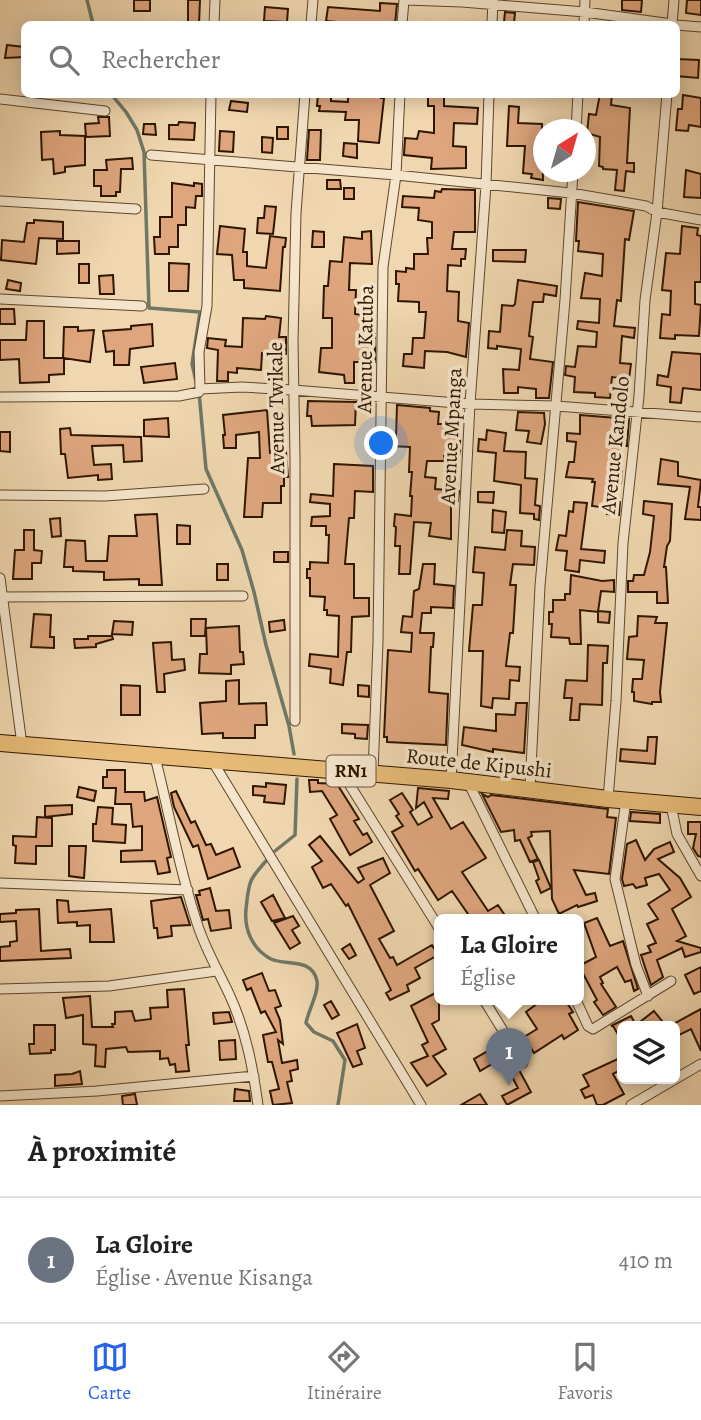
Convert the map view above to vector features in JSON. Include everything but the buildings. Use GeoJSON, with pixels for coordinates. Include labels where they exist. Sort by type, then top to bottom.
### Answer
{"type":"FeatureCollection","features":[{"type":"Feature","properties":{"kind":"highway","name":"Route de Kipushi"},"geometry":{"type":"LineString","coordinates":[[0,744],[451,780],[701,807]]}},
{"type":"Feature","properties":{"kind":"street"},"geometry":{"type":"LineString","coordinates":[[214,21],[215,0]]}},
{"type":"Feature","properties":{"kind":"street"},"geometry":{"type":"LineString","coordinates":[[311,21],[313,0]]}},
{"type":"Feature","properties":{"kind":"street"},"geometry":{"type":"LineString","coordinates":[[402,21],[405,0],[493,2],[646,21]]}},
{"type":"Feature","properties":{"kind":"street"},"geometry":{"type":"LineString","coordinates":[[584,21],[585,0]]}},
{"type":"Feature","properties":{"kind":"street"},"geometry":{"type":"LineString","coordinates":[[674,0],[674,21]]}},
{"type":"Feature","properties":{"kind":"street"},"geometry":{"type":"LineString","coordinates":[[492,21],[493,2]]}},
{"type":"Feature","properties":{"kind":"street"},"geometry":{"type":"LineString","coordinates":[[680,25],[701,27]]}},
{"type":"Feature","properties":{"kind":"street"},"geometry":{"type":"LineString","coordinates":[[200,390],[200,343],[207,306],[211,98]]}},
{"type":"Feature","properties":{"kind":"street","name":"Avenue Twikale"},"geometry":{"type":"LineString","coordinates":[[295,721],[293,390],[299,168],[305,98]]}},
{"type":"Feature","properties":{"kind":"street","name":"Avenue Katuba"},"geometry":{"type":"LineString","coordinates":[[373,773],[383,267],[396,175],[400,98]]}},
{"type":"Feature","properties":{"kind":"street","name":"Avenue Mpanga"},"geometry":{"type":"LineString","coordinates":[[451,780],[489,98]]}},
{"type":"Feature","properties":{"kind":"street"},"geometry":{"type":"LineString","coordinates":[[577,119],[579,98]]}},
{"type":"Feature","properties":{"kind":"street","name":"Avenue Kandolo"},"geometry":{"type":"LineString","coordinates":[[608,799],[616,701],[623,542],[667,98]]}},
{"type":"Feature","properties":{"kind":"street"},"geometry":{"type":"LineString","coordinates":[[0,99],[105,111]]}},
{"type":"Feature","properties":{"kind":"street"},"geometry":{"type":"LineString","coordinates":[[151,155],[396,175],[571,193],[646,206],[657,212],[701,220]]}},
{"type":"Feature","properties":{"kind":"street"},"geometry":{"type":"LineString","coordinates":[[530,788],[540,586],[572,182]]}},
{"type":"Feature","properties":{"kind":"street"},"geometry":{"type":"LineString","coordinates":[[0,201],[136,209]]}},
{"type":"Feature","properties":{"kind":"street"},"geometry":{"type":"LineString","coordinates":[[0,299],[142,306]]}},
{"type":"Feature","properties":{"kind":"street"},"geometry":{"type":"LineString","coordinates":[[0,397],[179,396],[200,390],[242,387],[701,417]]}},
{"type":"Feature","properties":{"kind":"street"},"geometry":{"type":"LineString","coordinates":[[0,495],[105,496],[204,489]]}},
{"type":"Feature","properties":{"kind":"street"},"geometry":{"type":"LineString","coordinates":[[0,578],[22,745]]}},
{"type":"Feature","properties":{"kind":"street"},"geometry":{"type":"LineString","coordinates":[[2,597],[243,596]]}},
{"type":"Feature","properties":{"kind":"street"},"geometry":{"type":"LineString","coordinates":[[155,757],[196,921],[240,1021],[254,1076],[258,1105]]}},
{"type":"Feature","properties":{"kind":"street"},"geometry":{"type":"LineString","coordinates":[[214,762],[421,1105]]}},
{"type":"Feature","properties":{"kind":"street"},"geometry":{"type":"LineString","coordinates":[[341,771],[434,920]]}},
{"type":"Feature","properties":{"kind":"street"},"geometry":{"type":"LineString","coordinates":[[468,782],[533,914]]}},
{"type":"Feature","properties":{"kind":"street"},"geometry":{"type":"LineString","coordinates":[[626,800],[615,879],[636,965],[648,996]]}},
{"type":"Feature","properties":{"kind":"street"},"geometry":{"type":"LineString","coordinates":[[671,805],[677,834],[701,876]]}},
{"type":"Feature","properties":{"kind":"street"},"geometry":{"type":"LineString","coordinates":[[0,884],[188,890]]}},
{"type":"Feature","properties":{"kind":"street"},"geometry":{"type":"LineString","coordinates":[[0,989],[109,986],[216,971]]}},
{"type":"Feature","properties":{"kind":"street"},"geometry":{"type":"LineString","coordinates":[[578,1005],[588,1026],[594,1028],[671,981]]}},
{"type":"Feature","properties":{"kind":"street"},"geometry":{"type":"LineString","coordinates":[[487,1005],[523,1063]]}},
{"type":"Feature","properties":{"kind":"street"},"geometry":{"type":"LineString","coordinates":[[631,1105],[701,1064]]}},
{"type":"Feature","properties":{"kind":"street"},"geometry":{"type":"LineString","coordinates":[[0,1096],[97,1091],[254,1076]]}},
{"type":"Feature","properties":{"kind":"waterway"},"geometry":{"type":"LineString","coordinates":[[87,0],[92,21]]}},
{"type":"Feature","properties":{"kind":"waterway"},"geometry":{"type":"LineString","coordinates":[[114,98],[137,130],[144,152],[149,308],[200,312],[192,364],[196,381]]}},
{"type":"Feature","properties":{"kind":"waterway"},"geometry":{"type":"LineString","coordinates":[[199,392],[206,469],[242,550],[294,754]]}},
{"type":"Feature","properties":{"kind":"waterway"},"geometry":{"type":"LineString","coordinates":[[275,851],[295,835],[297,779]]}},
{"type":"Feature","properties":{"kind":"waterway"},"geometry":{"type":"LineString","coordinates":[[266,861],[249,887],[246,909],[248,931],[254,944],[264,955],[277,961],[304,965],[314,973],[316,991],[306,1023],[314,1032],[333,1041],[345,1060],[338,1105]]}},
{"type":"Feature","properties":{"kind":"place","name":"La Gloire"},"geometry":{"type":"Point","coordinates":[509,1086]}}]}
